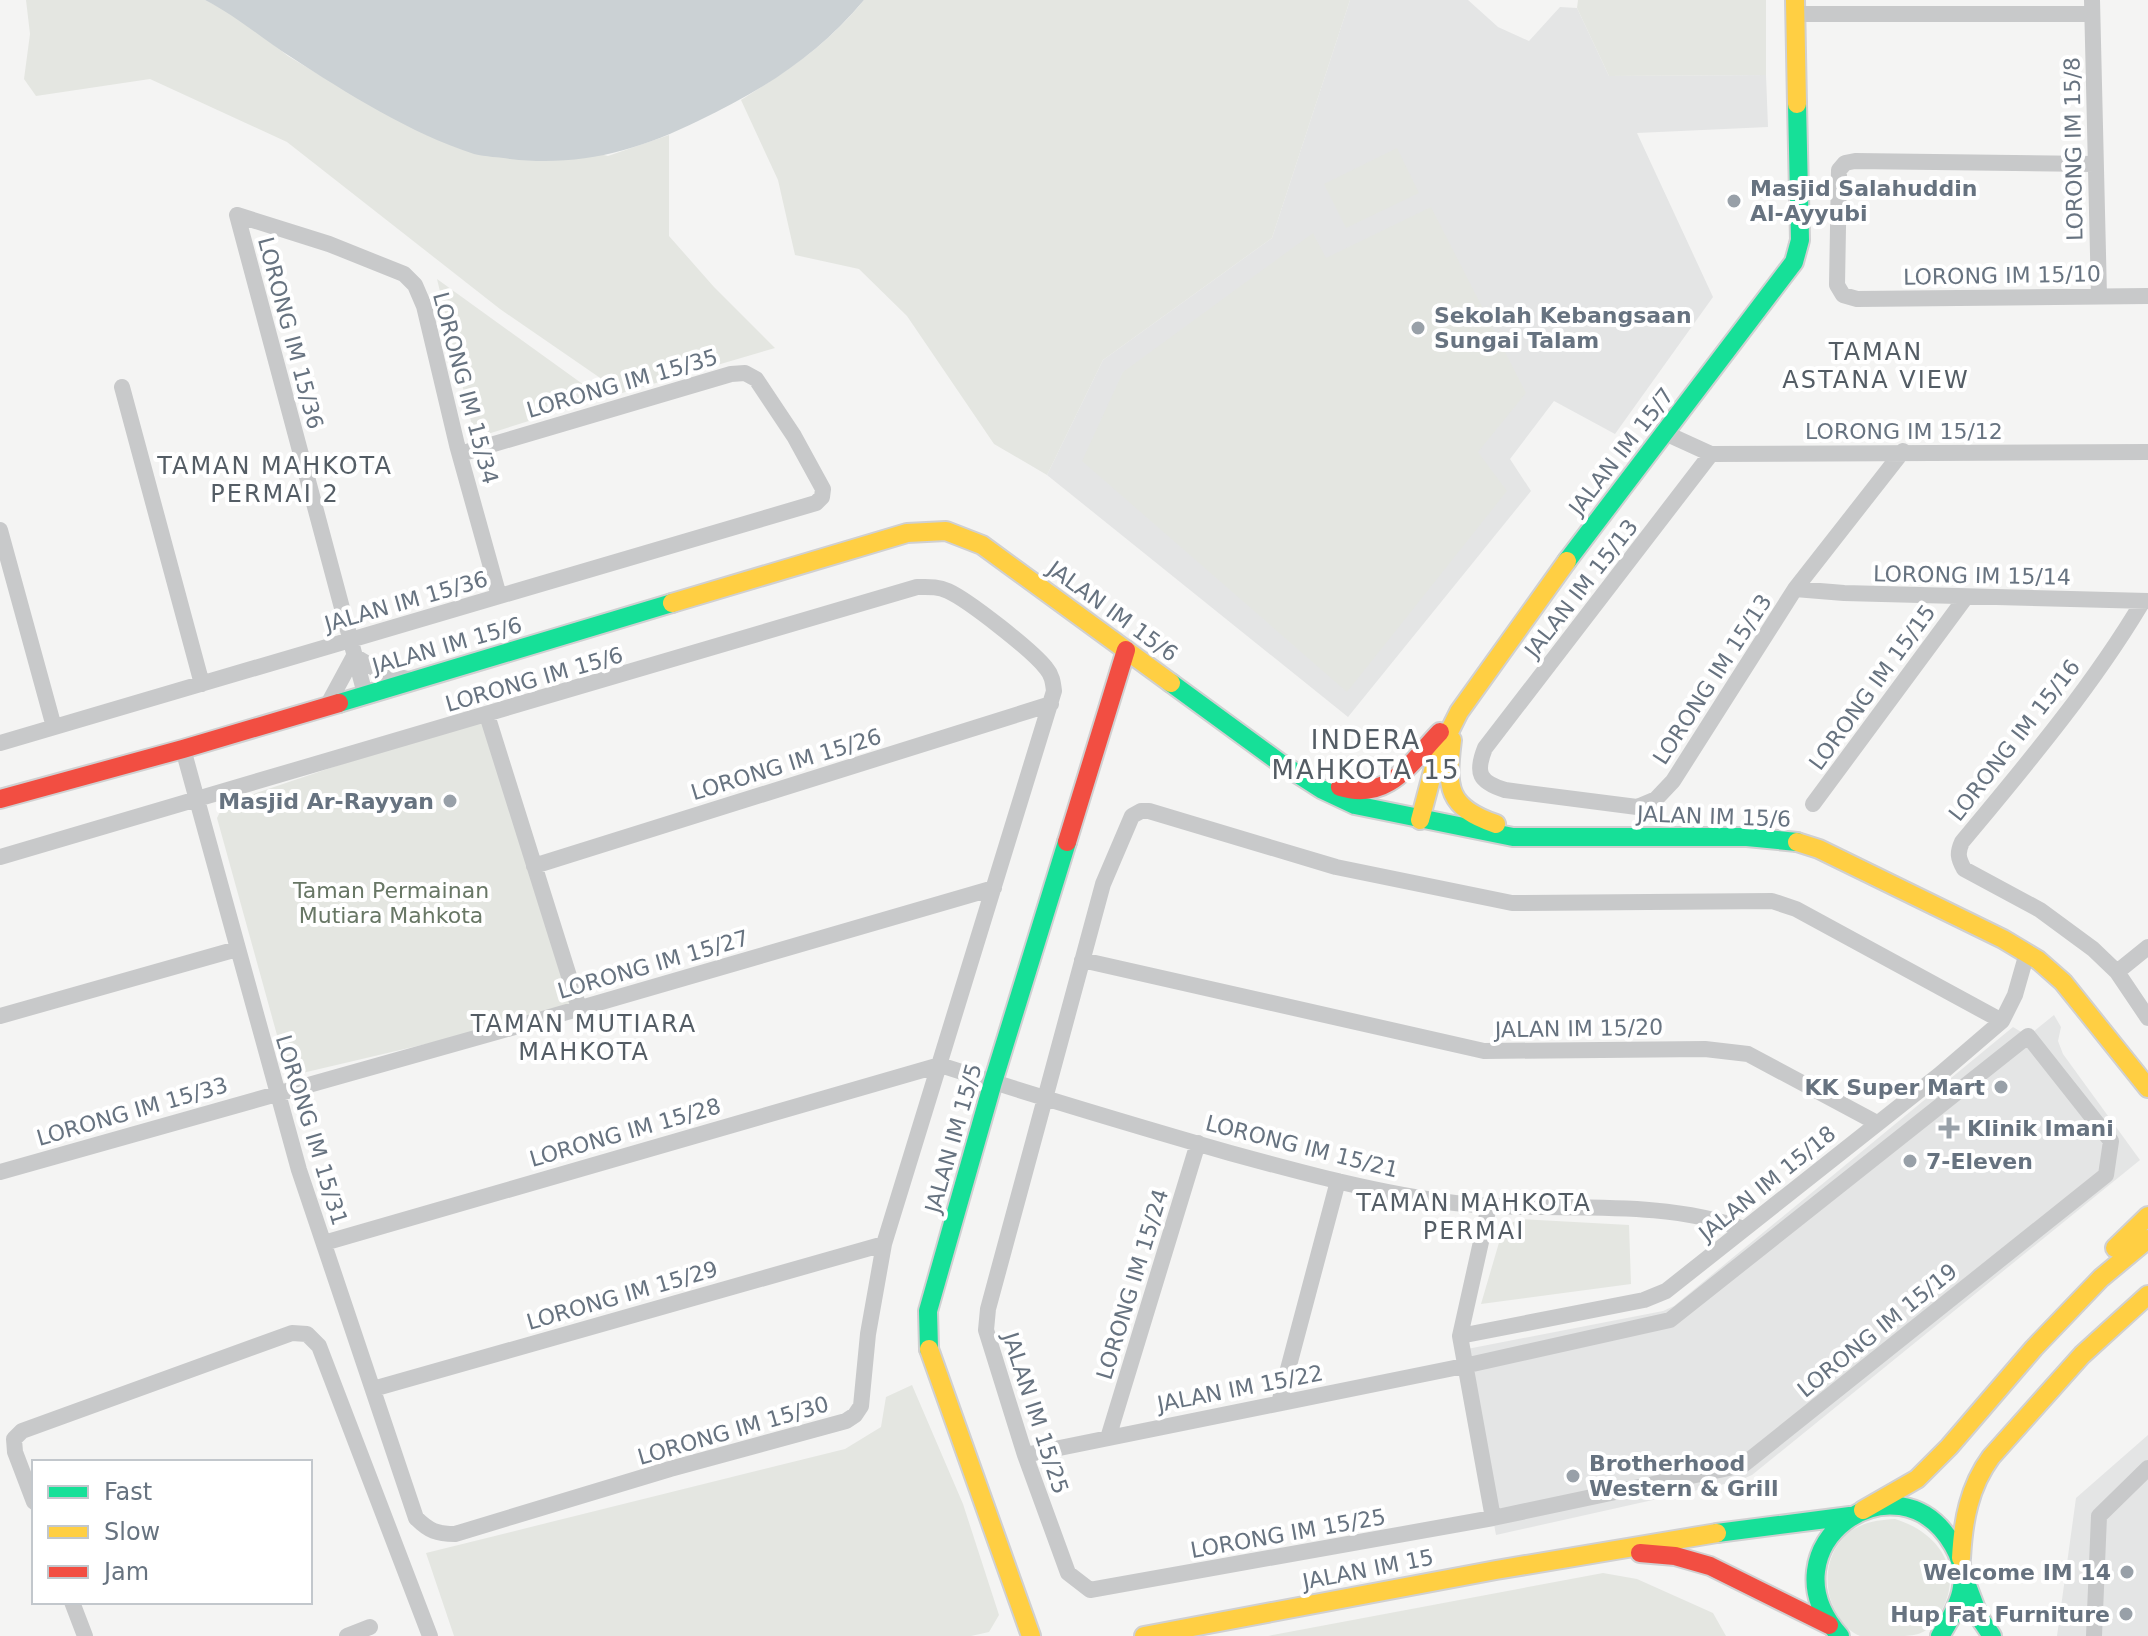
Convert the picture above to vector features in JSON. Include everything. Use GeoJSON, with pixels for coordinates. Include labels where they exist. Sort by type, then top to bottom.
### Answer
{"type":"FeatureCollection","features":[{"type":"Feature","properties":{"kind":"street"},"geometry":{"type":"LineString","coordinates":[[1795,7],[2092,7]]}},
{"type":"Feature","properties":{"kind":"street","name":"JALAN IM 15/7"},"geometry":{"type":"LineString","coordinates":[[1420,820],[1430,768],[1455,717],[1559,571],[1794,262],[1800,240],[1795,7]]}},
{"type":"Feature","properties":{"kind":"street","name":"LORONG IM 15/8"},"geometry":{"type":"LineString","coordinates":[[2092,7],[2099,296]]}},
{"type":"Feature","properties":{"kind":"street","name":"LORONG IM 15/10"},"geometry":{"type":"LineString","coordinates":[[2095,164],[1845,163],[1839,170],[1837,285],[1843,295],[1857,299],[2148,296]]}},
{"type":"Feature","properties":{"kind":"street","name":"LORONG IM 15/34"},"geometry":{"type":"LineString","coordinates":[[237,215],[329,244],[404,274],[415,285],[424,306],[499,596]]}},
{"type":"Feature","properties":{"kind":"street","name":"LORONG IM 15/36"},"geometry":{"type":"LineString","coordinates":[[237,215],[365,694]]}},
{"type":"Feature","properties":{"kind":"street","name":"LORONG IM 15/35"},"geometry":{"type":"LineString","coordinates":[[460,454],[731,374],[745,373],[756,379],[794,436],[823,489],[822,497]]}},
{"type":"Feature","properties":{"kind":"street"},"geometry":{"type":"LineString","coordinates":[[122,387],[202,684]]}},
{"type":"Feature","properties":{"kind":"street","name":"LORONG IM 15/12"},"geometry":{"type":"LineString","coordinates":[[1665,433],[1711,454],[2148,452]]}},
{"type":"Feature","properties":{"kind":"street","name":"LORONG IM 15/13"},"geometry":{"type":"LineString","coordinates":[[1485,748],[1479,764],[1480,776],[1491,786],[1637,807],[1656,799],[1687,761],[1795,589],[1903,451]]}},
{"type":"Feature","properties":{"kind":"street","name":"JALAN IM 15/13"},"geometry":{"type":"LineString","coordinates":[[1485,748],[1711,454]]}},
{"type":"Feature","properties":{"kind":"street","name":"JALAN IM 15/36"},"geometry":{"type":"LineString","coordinates":[[0,743],[202,684],[352,648],[499,596],[816,503],[822,497]]}},
{"type":"Feature","properties":{"kind":"street"},"geometry":{"type":"LineString","coordinates":[[0,530],[54,727]]}},
{"type":"Feature","properties":{"kind":"street","name":"JALAN IM 15/6"},"geometry":{"type":"LineString","coordinates":[[0,799],[183,749],[920,530],[957,532],[982,545],[1279,762],[1338,798],[1420,820],[1488,833],[1544,837],[1747,837],[1797,842],[1819,849],[2027,953],[2063,982],[2148,1088]]}},
{"type":"Feature","properties":{"kind":"street","name":"LORONG IM 15/6"},"geometry":{"type":"LineString","coordinates":[[0,857],[917,587],[936,586],[951,592],[1017,641],[1046,667],[1053,678]]}},
{"type":"Feature","properties":{"kind":"street","name":"LORONG IM 15/14"},"geometry":{"type":"LineString","coordinates":[[1795,589],[2145,601]]}},
{"type":"Feature","properties":{"kind":"street","name":"LORONG IM 15/15"},"geometry":{"type":"LineString","coordinates":[[1813,804],[1966,597]]}},
{"type":"Feature","properties":{"kind":"street","name":"LORONG IM 15/16"},"geometry":{"type":"LineString","coordinates":[[2145,601],[2046,739],[1962,842],[1958,858],[1964,869],[2040,910],[2093,949],[2117,972],[2148,1018]]}},
{"type":"Feature","properties":{"kind":"street"},"geometry":{"type":"LineString","coordinates":[[327,706],[352,648],[383,673],[414,680]]}},
{"type":"Feature","properties":{"kind":"street","name":"JALAN IM 15/5"},"geometry":{"type":"LineString","coordinates":[[1031,1636],[946,1400],[927,1340],[928,1311],[993,1082],[1126,650]]}},
{"type":"Feature","properties":{"kind":"street","name":"LORONG IM 15/30"},"geometry":{"type":"LineString","coordinates":[[416,1518],[429,1530],[455,1534],[670,1469],[846,1421],[855,1415],[861,1406],[868,1334],[884,1244],[1051,704],[1053,678]]}},
{"type":"Feature","properties":{"kind":"street","name":"LORONG IM 15/26"},"geometry":{"type":"LineString","coordinates":[[534,866],[1051,704]]}},
{"type":"Feature","properties":{"kind":"street"},"geometry":{"type":"LineString","coordinates":[[487,715],[579,1008]]}},
{"type":"Feature","properties":{"kind":"street"},"geometry":{"type":"LineString","coordinates":[[1279,762],[1339,787],[1373,791],[1400,772],[1455,717]]}},
{"type":"Feature","properties":{"kind":"street"},"geometry":{"type":"LineString","coordinates":[[1455,717],[1449,784],[1462,810],[1474,817],[1544,837]]}},
{"type":"Feature","properties":{"kind":"street","name":"LORONG IM 15/31"},"geometry":{"type":"LineString","coordinates":[[183,749],[277,1092],[416,1518]]}},
{"type":"Feature","properties":{"kind":"street","name":"JALAN IM 15/25"},"geometry":{"type":"LineString","coordinates":[[1090,1590],[1068,1573],[1025,1455],[986,1330],[988,1309],[1103,884],[1132,816],[1149,811],[1336,867],[1512,903],[1772,901],[1796,909],[2002,1021]]}},
{"type":"Feature","properties":{"kind":"street","name":"LORONG IM 15/27"},"geometry":{"type":"LineString","coordinates":[[277,1092],[994,888]]}},
{"type":"Feature","properties":{"kind":"street"},"geometry":{"type":"LineString","coordinates":[[2117,972],[2148,947]]}},
{"type":"Feature","properties":{"kind":"street"},"geometry":{"type":"LineString","coordinates":[[0,1016],[237,949]]}},
{"type":"Feature","properties":{"kind":"street","name":"JALAN IM 15/18"},"geometry":{"type":"LineString","coordinates":[[1460,1336],[1666,1291],[2002,1021],[2015,995],[2027,953]]}},
{"type":"Feature","properties":{"kind":"street","name":"JALAN IM 15/20"},"geometry":{"type":"LineString","coordinates":[[1082,960],[1484,1051],[1663,1048],[1748,1054],[1877,1123]]}},
{"type":"Feature","properties":{"kind":"street","name":"LORONG IM 15/19"},"geometry":{"type":"LineString","coordinates":[[1464,1366],[1670,1320],[2028,1036],[2111,1141],[2106,1175],[1743,1465],[1493,1518]]}},
{"type":"Feature","properties":{"kind":"street","name":"LORONG IM 15/21"},"geometry":{"type":"LineString","coordinates":[[940,1065],[1198,1143],[1338,1181],[1454,1203],[1637,1210],[1719,1220],[1744,1229]]}},
{"type":"Feature","properties":{"kind":"street","name":"LORONG IM 15/28"},"geometry":{"type":"LineString","coordinates":[[324,1243],[940,1065]]}},
{"type":"Feature","properties":{"kind":"street","name":"JALAN IM 15/6"},"geometry":{"type":"LineString","coordinates":[[2131,1069],[2148,1099]]}},
{"type":"Feature","properties":{"kind":"street","name":"LORONG IM 15/33"},"geometry":{"type":"LineString","coordinates":[[0,1172],[277,1092]]}},
{"type":"Feature","properties":{"kind":"street","name":"LORONG IM 15/24"},"geometry":{"type":"LineString","coordinates":[[1108,1438],[1198,1143]]}},
{"type":"Feature","properties":{"kind":"street"},"geometry":{"type":"LineString","coordinates":[[1279,1403],[1338,1181]]}},
{"type":"Feature","properties":{"kind":"street"},"geometry":{"type":"LineString","coordinates":[[1489,1206],[1460,1336],[1493,1518]]}},
{"type":"Feature","properties":{"kind":"street"},"geometry":{"type":"LineString","coordinates":[[2034,1348],[2070,1294],[2148,1216]]}},
{"type":"Feature","properties":{"kind":"street"},"geometry":{"type":"LineString","coordinates":[[1837,1633],[1817,1600],[1815,1587],[1817,1559],[1830,1535],[1856,1513],[1917,1479],[2101,1278],[2148,1239]]}},
{"type":"Feature","properties":{"kind":"street","name":"LORONG IM 15/29"},"geometry":{"type":"LineString","coordinates":[[373,1389],[884,1244]]}},
{"type":"Feature","properties":{"kind":"street"},"geometry":{"type":"LineString","coordinates":[[1940,1636],[1949,1626],[1961,1602],[1966,1511],[1978,1478],[2001,1445],[2046,1393],[2148,1295]]}},
{"type":"Feature","properties":{"kind":"street"},"geometry":{"type":"LineString","coordinates":[[32,1497],[15,1452],[14,1439],[22,1431],[292,1333],[307,1334],[319,1346],[430,1636]]}},
{"type":"Feature","properties":{"kind":"street","name":"JALAN IM 15/22"},"geometry":{"type":"LineString","coordinates":[[1025,1455],[1464,1366]]}},
{"type":"Feature","properties":{"kind":"street"},"geometry":{"type":"LineString","coordinates":[[2094,1636],[2099,1516],[2148,1468]]}},
{"type":"Feature","properties":{"kind":"street","name":"JALAN IM 15"},"geometry":{"type":"LineString","coordinates":[[1144,1636],[1601,1550],[1856,1513],[1892,1505],[1919,1512],[1941,1526],[1957,1548],[1962,1567]]}},
{"type":"Feature","properties":{"kind":"street","name":"LORONG IM 15/25"},"geometry":{"type":"LineString","coordinates":[[1090,1590],[1493,1518]]}},
{"type":"Feature","properties":{"kind":"street","name":"JALAN IM 15"},"geometry":{"type":"LineString","coordinates":[[1601,1550],[1675,1556],[1710,1566],[1837,1633]]}},
{"type":"Feature","properties":{"kind":"street"},"geometry":{"type":"LineString","coordinates":[[1962,1567],[1972,1604],[1992,1636]]}},
{"type":"Feature","properties":{"kind":"street"},"geometry":{"type":"LineString","coordinates":[[73,1604],[85,1636]]}},
{"type":"Feature","properties":{"kind":"street"},"geometry":{"type":"LineString","coordinates":[[347,1636],[370,1627]]}},
{"type":"Feature","properties":{"kind":"shaded area"},"geometry":{"type":"Polygon","coordinates":[[[205,0],[864,0],[827,38],[788,70],[698,121],[653,141],[607,154],[560,161],[535,161],[474,154],[403,124],[335,85],[205,0]]]}},
{"type":"Feature","properties":{"kind":"shaded area","name":"Sekolah Kebangsaan Sungai Talam"},"geometry":{"type":"Polygon","coordinates":[[[1350,0],[1468,0],[1498,27],[1529,41],[1560,7],[1577,8],[1609,76],[1766,75],[1768,127],[1637,133],[1713,297],[1615,434],[1554,401],[1510,459],[1531,491],[1348,717],[1047,475],[1103,360],[1272,238],[1350,0]]]}},
{"type":"Feature","properties":{"kind":"shaded area"},"geometry":{"type":"Polygon","coordinates":[[[2054,1015],[2061,1027],[2058,1041],[2063,1054],[2140,1160],[1752,1475],[1738,1481],[1496,1535],[1462,1350],[1663,1311],[1674,1306],[2013,1027],[2028,1036],[2054,1015]]]}},
{"type":"Feature","properties":{"kind":"shaded area"},"geometry":{"type":"Polygon","coordinates":[[[2148,1435],[2148,1636],[2057,1636],[2076,1498],[2148,1435]]]}},
{"type":"Feature","properties":{"kind":"green space"},"geometry":{"type":"Polygon","coordinates":[[[26,0],[205,0],[235,15],[288,56],[348,92],[608,156],[669,135],[669,236],[775,348],[622,393],[500,309],[287,142],[150,79],[36,96],[24,79],[30,34],[26,0]]]}},
{"type":"Feature","properties":{"kind":"green space"},"geometry":{"type":"Polygon","coordinates":[[[864,0],[1350,0],[1272,238],[1103,360],[1047,475],[994,444],[907,316],[859,269],[795,255],[778,180],[741,100],[807,56],[836,31],[864,0]]]}},
{"type":"Feature","properties":{"kind":"green space"},"geometry":{"type":"Polygon","coordinates":[[[1578,0],[1766,0],[1766,75],[1609,76],[1577,8],[1578,0]]]}},
{"type":"Feature","properties":{"kind":"green space"},"geometry":{"type":"Polygon","coordinates":[[[1397,148],[1419,193],[1346,228],[1324,184],[1397,148]]]}},
{"type":"Feature","properties":{"kind":"green space"},"geometry":{"type":"Polygon","coordinates":[[[1431,207],[1526,393],[1478,452],[1507,491],[1347,692],[1082,461],[1123,372],[1313,233],[1326,258],[1431,207]]]}},
{"type":"Feature","properties":{"kind":"green space"},"geometry":{"type":"Polygon","coordinates":[[[437,279],[602,398],[475,438],[437,279]]]}},
{"type":"Feature","properties":{"kind":"green space","name":"Taman Permainan Mutiara Mahkota"},"geometry":{"type":"Polygon","coordinates":[[[487,715],[579,1008],[298,1074],[285,1064],[217,818],[224,804],[487,715]]]}},
{"type":"Feature","properties":{"kind":"green space"},"geometry":{"type":"Polygon","coordinates":[[[1518,1219],[1629,1225],[1631,1284],[1481,1304],[1503,1229],[1518,1219]]]}},
{"type":"Feature","properties":{"kind":"green space"},"geometry":{"type":"Polygon","coordinates":[[[912,1385],[963,1504],[999,1615],[989,1632],[971,1636],[454,1636],[426,1553],[845,1449],[881,1427],[886,1397],[912,1385]]]}},
{"type":"Feature","properties":{"kind":"green space"},"geometry":{"type":"Polygon","coordinates":[[[1895,1519],[1927,1535],[1946,1560],[1950,1574],[1944,1606],[1930,1627],[1922,1633],[1860,1636],[1844,1624],[1832,1604],[1828,1581],[1831,1557],[1844,1537],[1854,1529],[1879,1520],[1895,1519]]]}},
{"type":"Feature","properties":{"kind":"green space"},"geometry":{"type":"Polygon","coordinates":[[[1603,1573],[1637,1579],[1713,1613],[1726,1636],[1268,1636],[1603,1573]]]}},
{"type":"Feature","properties":{"kind":"traffic: fast"},"geometry":{"type":"LineString","coordinates":[[1567,561],[1794,262],[1800,240],[1797,104]]}},
{"type":"Feature","properties":{"kind":"traffic: fast"},"geometry":{"type":"LineString","coordinates":[[339,703],[672,603]]}},
{"type":"Feature","properties":{"kind":"traffic: fast"},"geometry":{"type":"LineString","coordinates":[[1171,683],[1279,762],[1321,789],[1355,805],[1513,837],[1747,837],[1797,842]]}},
{"type":"Feature","properties":{"kind":"traffic: fast"},"geometry":{"type":"LineString","coordinates":[[929,1349],[928,1311],[993,1082],[1067,842]]}},
{"type":"Feature","properties":{"kind":"traffic: fast"},"geometry":{"type":"LineString","coordinates":[[1840,1636],[1820,1603],[1816,1571],[1826,1543],[1846,1521],[1872,1508],[1900,1506],[1929,1518],[1953,1545],[1959,1557],[1963,1581],[1961,1592],[1940,1636]]}},
{"type":"Feature","properties":{"kind":"traffic: fast"},"geometry":{"type":"LineString","coordinates":[[1717,1533],[1850,1516]]}},
{"type":"Feature","properties":{"kind":"traffic: fast"},"geometry":{"type":"LineString","coordinates":[[1965,1580],[1979,1617],[1992,1636]]}},
{"type":"Feature","properties":{"kind":"traffic: slow"},"geometry":{"type":"LineString","coordinates":[[1795,0],[1797,104]]}},
{"type":"Feature","properties":{"kind":"traffic: slow"},"geometry":{"type":"LineString","coordinates":[[672,603],[907,533],[946,531],[982,545],[1171,683]]}},
{"type":"Feature","properties":{"kind":"traffic: slow"},"geometry":{"type":"LineString","coordinates":[[1420,820],[1437,756],[1459,712],[1567,561]]}},
{"type":"Feature","properties":{"kind":"traffic: slow"},"geometry":{"type":"LineString","coordinates":[[1452,740],[1449,771],[1453,794],[1468,810],[1496,824]]}},
{"type":"Feature","properties":{"kind":"traffic: slow"},"geometry":{"type":"LineString","coordinates":[[1797,842],[1819,849],[2003,939],[2038,960],[2063,982],[2148,1088]]}},
{"type":"Feature","properties":{"kind":"traffic: slow"},"geometry":{"type":"LineString","coordinates":[[2115,1248],[2148,1216]]}},
{"type":"Feature","properties":{"kind":"traffic: slow"},"geometry":{"type":"LineString","coordinates":[[1863,1510],[1917,1479],[2101,1278],[2148,1239]]}},
{"type":"Feature","properties":{"kind":"traffic: slow"},"geometry":{"type":"LineString","coordinates":[[1961,1558],[1968,1505],[1983,1468],[2082,1355],[2148,1295]]}},
{"type":"Feature","properties":{"kind":"traffic: slow"},"geometry":{"type":"LineString","coordinates":[[929,1349],[1031,1636]]}},
{"type":"Feature","properties":{"kind":"traffic: slow"},"geometry":{"type":"LineString","coordinates":[[1144,1636],[1496,1570],[1717,1533]]}},
{"type":"Feature","properties":{"kind":"traffic: jam"},"geometry":{"type":"LineString","coordinates":[[1067,842],[1126,650]]}},
{"type":"Feature","properties":{"kind":"traffic: jam"},"geometry":{"type":"LineString","coordinates":[[0,799],[339,703]]}},
{"type":"Feature","properties":{"kind":"traffic: jam"},"geometry":{"type":"LineString","coordinates":[[1340,787],[1357,790],[1385,784],[1408,767],[1440,732]]}},
{"type":"Feature","properties":{"kind":"traffic: jam"},"geometry":{"type":"LineString","coordinates":[[1640,1553],[1675,1556],[1710,1566],[1829,1625]]}},
{"type":"Feature","properties":{"kind":"place","name":"Masjid Salahuddin Al-Ayyubi"},"geometry":{"type":"Point","coordinates":[1734,201]}},
{"type":"Feature","properties":{"kind":"place","name":"Sekolah Kebangsaan Sungai Talam"},"geometry":{"type":"Point","coordinates":[1418,328]}},
{"type":"Feature","properties":{"kind":"place","name":"Masjid Ar-Rayyan"},"geometry":{"type":"Point","coordinates":[450,801]}},
{"type":"Feature","properties":{"kind":"place","name":"KK Super Mart"},"geometry":{"type":"Point","coordinates":[2001,1087]}},
{"type":"Feature","properties":{"kind":"place","name":"Klinik Imani"},"geometry":{"type":"Point","coordinates":[1949,1128]}},
{"type":"Feature","properties":{"kind":"place","name":"7-Eleven"},"geometry":{"type":"Point","coordinates":[1910,1161]}},
{"type":"Feature","properties":{"kind":"place","name":"Brotherhood Western & Grill"},"geometry":{"type":"Point","coordinates":[1573,1476]}},
{"type":"Feature","properties":{"kind":"place","name":"Welcome IM 14"},"geometry":{"type":"Point","coordinates":[2127,1572]}},
{"type":"Feature","properties":{"kind":"place","name":"Hup Fat Furniture"},"geometry":{"type":"Point","coordinates":[2126,1614]}},
{"type":"Feature","properties":{"kind":"district","name":"TAMAN ASTANA VIEW"},"geometry":{"type":"Point","coordinates":[1876,366]}},
{"type":"Feature","properties":{"kind":"district","name":"TAMAN MAHKOTA PERMAI 2"},"geometry":{"type":"Point","coordinates":[275,480]}},
{"type":"Feature","properties":{"kind":"district","name":"INDERA MAHKOTA 15"},"geometry":{"type":"Point","coordinates":[1366,755]}},
{"type":"Feature","properties":{"kind":"district","name":"TAMAN MUTIARA MAHKOTA"},"geometry":{"type":"Point","coordinates":[584,1038]}},
{"type":"Feature","properties":{"kind":"district","name":"TAMAN MAHKOTA PERMAI"},"geometry":{"type":"Point","coordinates":[1474,1217]}}]}
